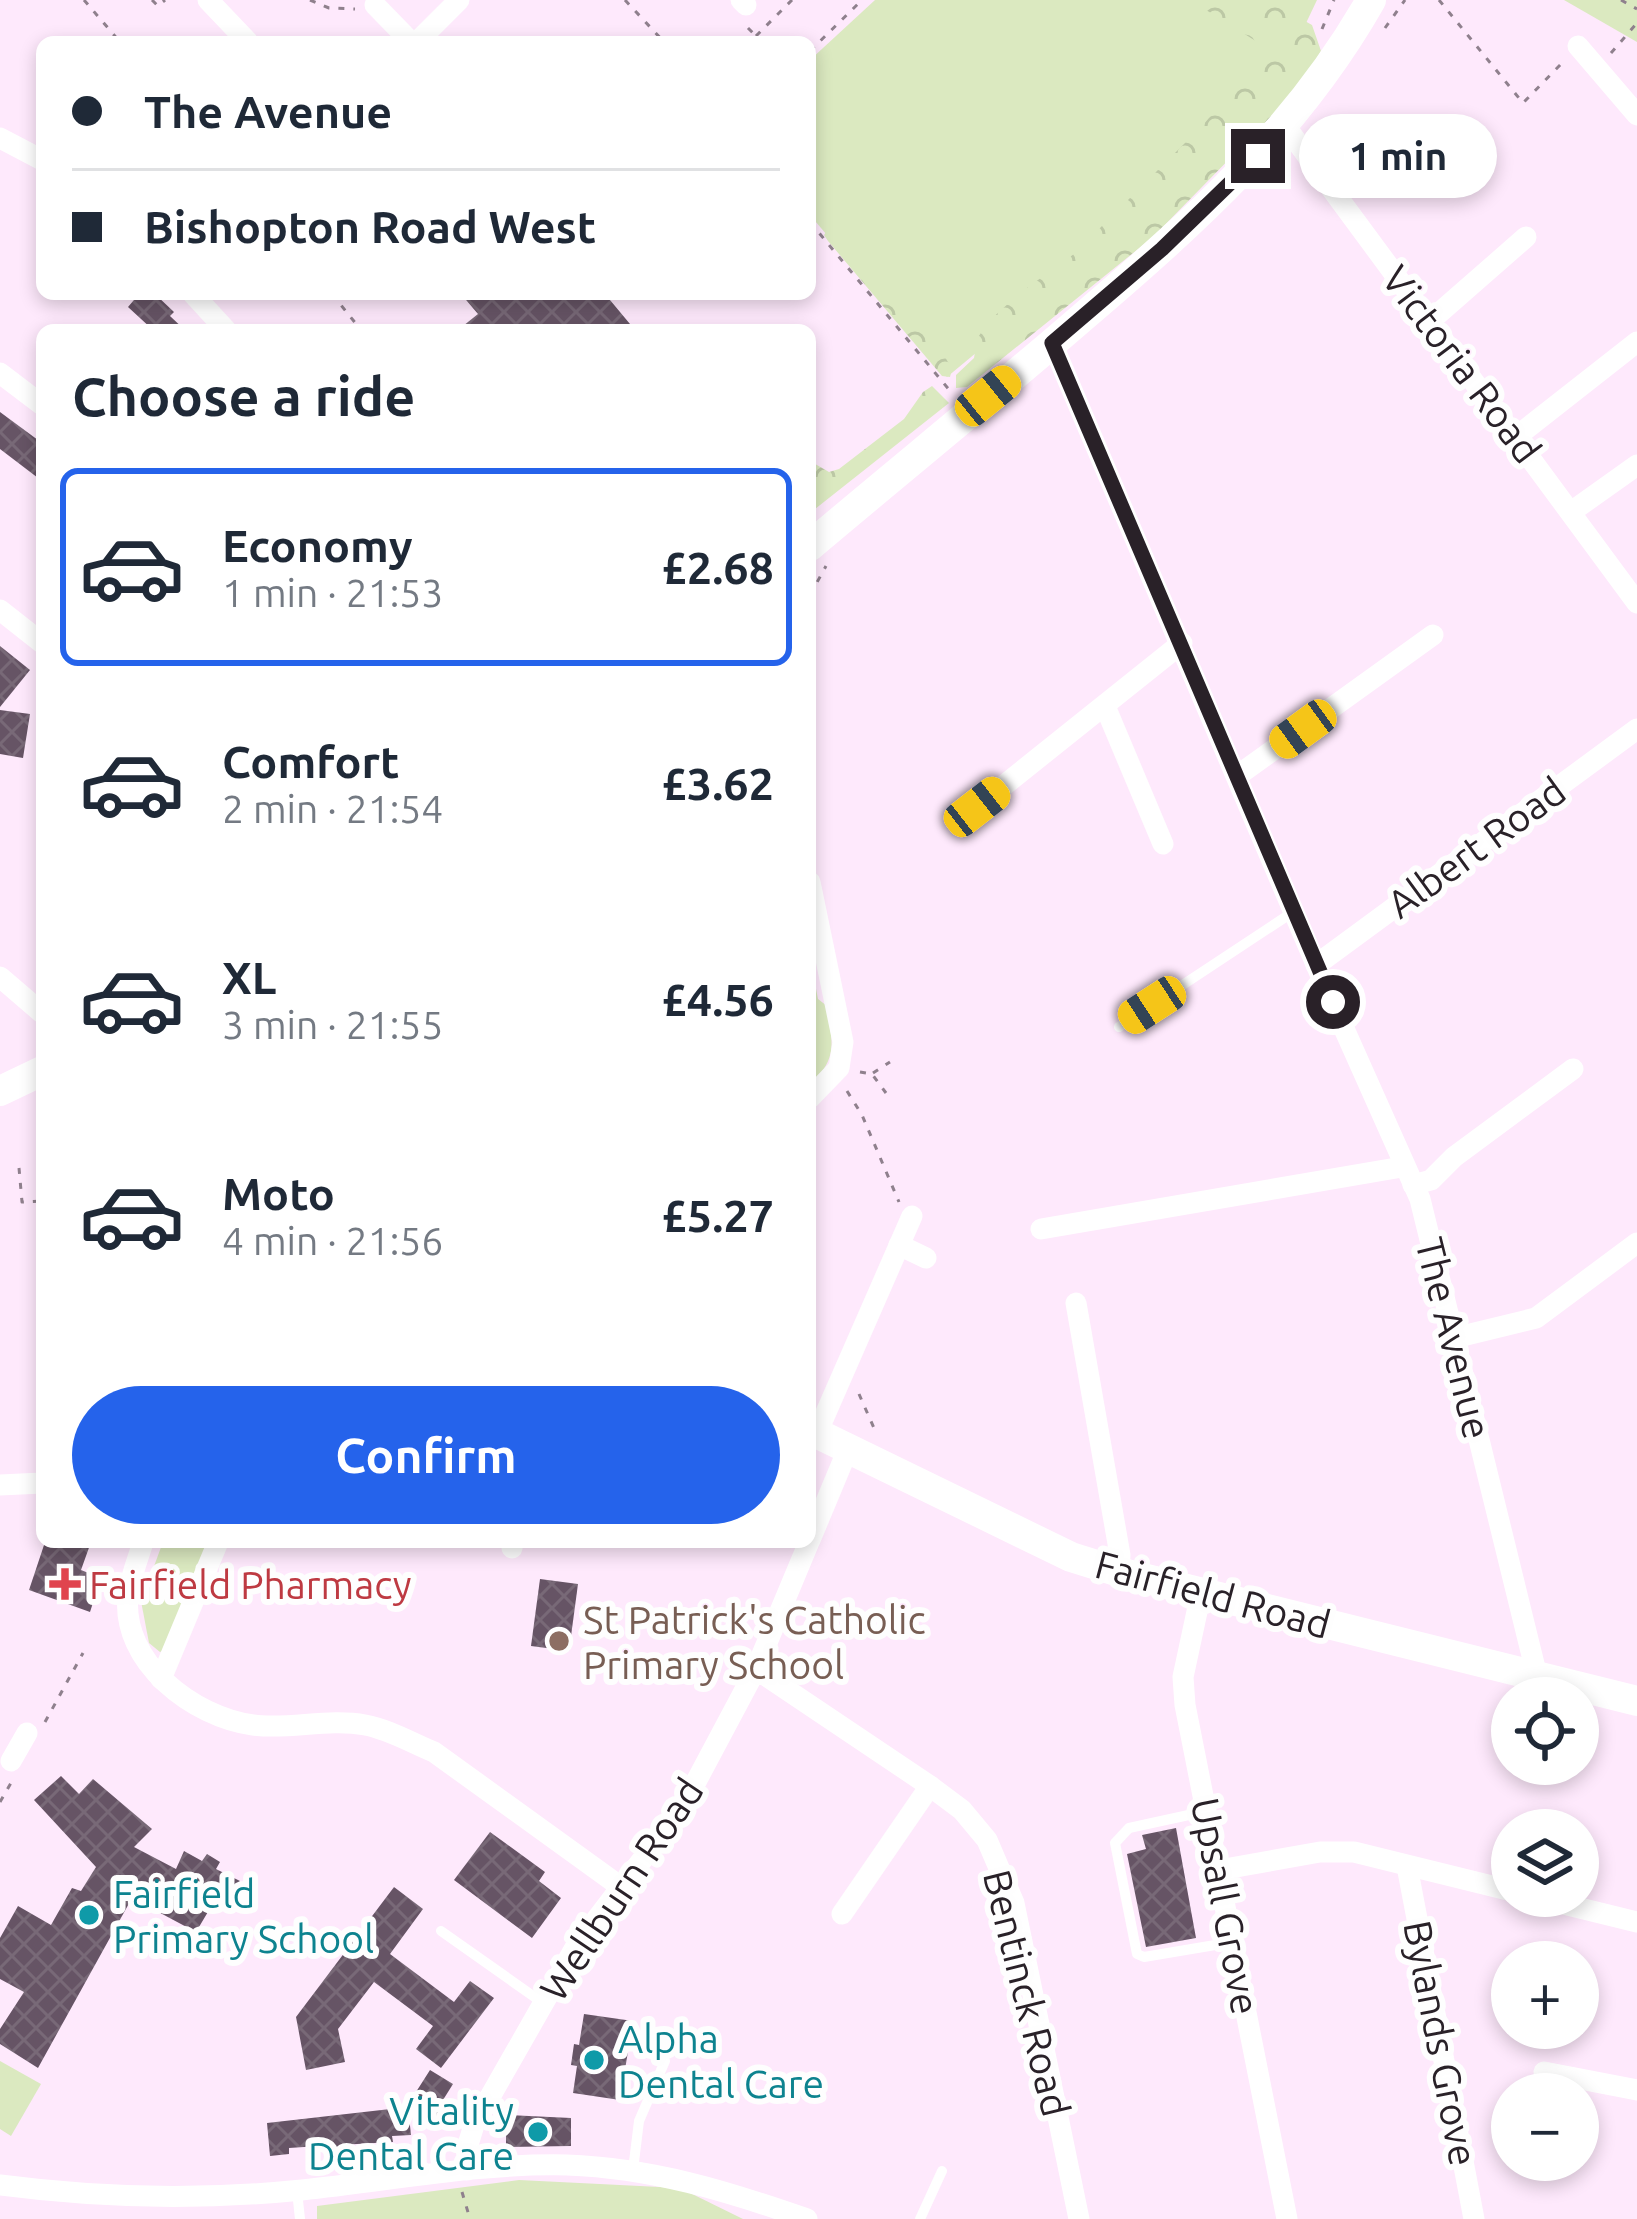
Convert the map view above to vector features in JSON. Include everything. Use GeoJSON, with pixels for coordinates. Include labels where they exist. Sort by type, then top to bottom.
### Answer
{"type":"FeatureCollection","features":[{"type":"Feature","properties":{"kind":"street"},"geometry":{"type":"LineString","coordinates":[[420,36],[459,0]]}},
{"type":"Feature","properties":{"kind":"street"},"geometry":{"type":"LineString","coordinates":[[816,541],[1162,249],[1286,127],[1339,58],[1372,0]]}},
{"type":"Feature","properties":{"kind":"street"},"geometry":{"type":"LineString","coordinates":[[220,4],[244,36]]}},
{"type":"Feature","properties":{"kind":"street"},"geometry":{"type":"LineString","coordinates":[[366,7],[406,36]]}},
{"type":"Feature","properties":{"kind":"street"},"geometry":{"type":"LineString","coordinates":[[1578,46],[1637,115]]}},
{"type":"Feature","properties":{"kind":"street","name":"Victoria Road"},"geometry":{"type":"LineString","coordinates":[[1286,127],[1637,604]]}},
{"type":"Feature","properties":{"kind":"street"},"geometry":{"type":"LineString","coordinates":[[0,139],[36,157]]}},
{"type":"Feature","properties":{"kind":"street"},"geometry":{"type":"LineString","coordinates":[[1430,321],[1526,237]]}},
{"type":"Feature","properties":{"kind":"street"},"geometry":{"type":"LineString","coordinates":[[199,300],[221,324]]}},
{"type":"Feature","properties":{"kind":"street"},"geometry":{"type":"LineString","coordinates":[[1516,437],[1637,342]]}},
{"type":"Feature","properties":{"kind":"street","name":"The Avenue"},"geometry":{"type":"LineString","coordinates":[[1052,343],[1408,1176],[1454,1338],[1537,1676]]}},
{"type":"Feature","properties":{"kind":"street"},"geometry":{"type":"LineString","coordinates":[[0,373],[36,400]]}},
{"type":"Feature","properties":{"kind":"street"},"geometry":{"type":"LineString","coordinates":[[1571,512],[1637,465]]}},
{"type":"Feature","properties":{"kind":"street"},"geometry":{"type":"LineString","coordinates":[[0,610],[36,639]]}},
{"type":"Feature","properties":{"kind":"street"},"geometry":{"type":"LineString","coordinates":[[1237,776],[1433,635]]}},
{"type":"Feature","properties":{"kind":"street"},"geometry":{"type":"LineString","coordinates":[[977,807],[1182,643]]}},
{"type":"Feature","properties":{"kind":"street"},"geometry":{"type":"LineString","coordinates":[[1105,706],[1163,844]]}},
{"type":"Feature","properties":{"kind":"street","name":"Albert Road"},"geometry":{"type":"LineString","coordinates":[[1316,965],[1637,729]]}},
{"type":"Feature","properties":{"kind":"street"},"geometry":{"type":"LineString","coordinates":[[816,910],[843,1042],[840,1072],[816,1093]]}},
{"type":"Feature","properties":{"kind":"street"},"geometry":{"type":"LineString","coordinates":[[0,977],[36,1008]]}},
{"type":"Feature","properties":{"kind":"street"},"geometry":{"type":"LineString","coordinates":[[1041,1229],[1444,1172],[1454,1157],[1558,1095],[1573,1069]]}},
{"type":"Feature","properties":{"kind":"street"},"geometry":{"type":"LineString","coordinates":[[0,1091],[36,1074]]}},
{"type":"Feature","properties":{"kind":"street"},"geometry":{"type":"LineString","coordinates":[[816,1425],[912,1216]]}},
{"type":"Feature","properties":{"kind":"street"},"geometry":{"type":"LineString","coordinates":[[1454,1338],[1536,1318],[1637,1243]]}},
{"type":"Feature","properties":{"kind":"street"},"geometry":{"type":"LineString","coordinates":[[899,1245],[926,1258]]}},
{"type":"Feature","properties":{"kind":"street"},"geometry":{"type":"LineString","coordinates":[[1076,1303],[1120,1555],[1119,1572]]}},
{"type":"Feature","properties":{"kind":"street","name":"Fairfield Road"},"geometry":{"type":"LineString","coordinates":[[816,1433],[1071,1557],[1637,1701]]}},
{"type":"Feature","properties":{"kind":"street","name":"Wellburn Road"},"geometry":{"type":"LineString","coordinates":[[816,1526],[848,1449]]}},
{"type":"Feature","properties":{"kind":"street"},"geometry":{"type":"LineString","coordinates":[[0,1485],[36,1483]]}},
{"type":"Feature","properties":{"kind":"street"},"geometry":{"type":"LineString","coordinates":[[141,1548],[128,1597],[132,1635],[161,1679],[196,1705],[258,1726],[366,1725],[434,1752],[621,1887]]}},
{"type":"Feature","properties":{"kind":"street"},"geometry":{"type":"LineString","coordinates":[[161,1679],[216,1548]]}},
{"type":"Feature","properties":{"kind":"street","name":"Wellburn Road"},"geometry":{"type":"LineString","coordinates":[[462,2171],[474,2125],[575,1946],[682,1808],[756,1669],[807,1548]]}},
{"type":"Feature","properties":{"kind":"street","name":"Upsall Grove"},"geometry":{"type":"LineString","coordinates":[[1201,1593],[1183,1677],[1185,1705],[1281,2218]]}},
{"type":"Feature","properties":{"kind":"street","name":"Bentinck Road"},"geometry":{"type":"LineString","coordinates":[[756,1669],[930,1786],[962,1810],[987,1840],[1014,1903],[1079,2219]]}},
{"type":"Feature","properties":{"kind":"street"},"geometry":{"type":"LineString","coordinates":[[842,1915],[930,1786]]}},
{"type":"Feature","properties":{"kind":"street"},"geometry":{"type":"LineString","coordinates":[[1219,1870],[1320,1852],[1354,1852],[1491,1887]]}},
{"type":"Feature","properties":{"kind":"street","name":"Bylands Grove"},"geometry":{"type":"LineString","coordinates":[[1408,1866],[1474,2219]]}},
{"type":"Feature","properties":{"kind":"street"},"geometry":{"type":"LineString","coordinates":[[1599,1913],[1637,1922]]}},
{"type":"Feature","properties":{"kind":"street"},"geometry":{"type":"LineString","coordinates":[[1544,2072],[1637,2090]]}},
{"type":"Feature","properties":{"kind":"street"},"geometry":{"type":"LineString","coordinates":[[0,2186],[158,2195],[297,2191],[509,2165],[633,2170],[715,2186],[807,2219]]}},
{"type":"Feature","properties":{"kind":"lane"},"geometry":{"type":"LineString","coordinates":[[1119,1027],[1293,913]]}},
{"type":"Feature","properties":{"kind":"lane"},"geometry":{"type":"LineString","coordinates":[[1207,1811],[1129,1828],[1115,1844],[1137,1954],[1144,1957],[1233,1942]]}},
{"type":"Feature","properties":{"kind":"lane"},"geometry":{"type":"LineString","coordinates":[[441,1931],[543,2003]]}},
{"type":"Feature","properties":{"kind":"lane"},"geometry":{"type":"LineString","coordinates":[[633,2170],[639,2121],[665,2061]]}},
{"type":"Feature","properties":{"kind":"lane"},"geometry":{"type":"LineString","coordinates":[[920,2219],[941,2171]]}},
{"type":"Feature","properties":{"kind":"lane"},"geometry":{"type":"LineString","coordinates":[[297,2191],[300,2219]]}},
{"type":"Feature","properties":{"kind":"path"},"geometry":{"type":"LineString","coordinates":[[84,0],[115,36]]}},
{"type":"Feature","properties":{"kind":"path"},"geometry":{"type":"LineString","coordinates":[[152,0],[158,6],[165,0]]}},
{"type":"Feature","properties":{"kind":"path"},"geometry":{"type":"LineString","coordinates":[[310,0],[329,8],[366,7]]}},
{"type":"Feature","properties":{"kind":"path"},"geometry":{"type":"LineString","coordinates":[[329,8],[337,0]]}},
{"type":"Feature","properties":{"kind":"path"},"geometry":{"type":"LineString","coordinates":[[625,0],[658,36]]}},
{"type":"Feature","properties":{"kind":"path"},"geometry":{"type":"LineString","coordinates":[[755,36],[792,0]]}},
{"type":"Feature","properties":{"kind":"path"},"geometry":{"type":"LineString","coordinates":[[816,45],[862,0]]}},
{"type":"Feature","properties":{"kind":"path"},"geometry":{"type":"LineString","coordinates":[[1439,0],[1523,103],[1578,46]]}},
{"type":"Feature","properties":{"kind":"path"},"geometry":{"type":"LineString","coordinates":[[1621,0],[1637,9]]}},
{"type":"Feature","properties":{"kind":"path"},"geometry":{"type":"LineString","coordinates":[[1619,42],[1637,22]]}},
{"type":"Feature","properties":{"kind":"path"},"geometry":{"type":"LineString","coordinates":[[816,229],[968,412]]}},
{"type":"Feature","properties":{"kind":"path"},"geometry":{"type":"LineString","coordinates":[[337,300],[356,324]]}},
{"type":"Feature","properties":{"kind":"path"},"geometry":{"type":"LineString","coordinates":[[840,1072],[872,1074],[890,1062]]}},
{"type":"Feature","properties":{"kind":"path"},"geometry":{"type":"LineString","coordinates":[[840,1072],[904,1211],[912,1216]]}},
{"type":"Feature","properties":{"kind":"path"},"geometry":{"type":"LineString","coordinates":[[872,1074],[886,1094]]}},
{"type":"Feature","properties":{"kind":"path"},"geometry":{"type":"LineString","coordinates":[[19,1168],[22,1202],[36,1201]]}},
{"type":"Feature","properties":{"kind":"path"},"geometry":{"type":"LineString","coordinates":[[860,1396],[877,1436]]}},
{"type":"Feature","properties":{"kind":"path"},"geometry":{"type":"LineString","coordinates":[[19,1742],[82,1653]]}},
{"type":"Feature","properties":{"kind":"path"},"geometry":{"type":"LineString","coordinates":[[462,2171],[470,2219]]}},
{"type":"Feature","properties":{"kind":"green space"},"geometry":{"type":"Polygon","coordinates":[[[875,0],[1317,0],[1288,61],[1159,201],[947,377],[816,222],[816,54],[875,0]]]}},
{"type":"Feature","properties":{"kind":"green space"},"geometry":{"type":"Polygon","coordinates":[[[1190,0],[1268,0],[1312,25],[1321,51],[1301,86],[1153,237],[967,387],[956,388],[956,375],[974,358],[977,339],[988,322],[1074,254],[1203,125],[1263,55],[1259,43],[1190,0]]]}},
{"type":"Feature","properties":{"kind":"green space"},"geometry":{"type":"Polygon","coordinates":[[[1564,0],[1637,0],[1637,42],[1564,0]]]}},
{"type":"Feature","properties":{"kind":"green space"},"geometry":{"type":"Polygon","coordinates":[[[831,225],[945,357],[952,369],[950,377],[942,376],[828,241],[824,235],[831,225]]]}},
{"type":"Feature","properties":{"kind":"green space"},"geometry":{"type":"Polygon","coordinates":[[[932,386],[949,403],[816,508],[816,464],[829,472],[839,469],[904,419],[932,386]]]}},
{"type":"Feature","properties":{"kind":"green space"},"geometry":{"type":"Polygon","coordinates":[[[816,989],[818,999],[827,1006],[831,1040],[826,1066],[816,1078],[816,989]]]}},
{"type":"Feature","properties":{"kind":"green space"},"geometry":{"type":"Polygon","coordinates":[[[161,1548],[205,1548],[170,1647],[160,1652],[149,1643],[141,1601],[161,1548]]]}},
{"type":"Feature","properties":{"kind":"green space"},"geometry":{"type":"Polygon","coordinates":[[[0,2061],[41,2084],[11,2136],[0,2129],[0,2061]]]}},
{"type":"Feature","properties":{"kind":"green space"},"geometry":{"type":"Polygon","coordinates":[[[519,2180],[680,2188],[743,2219],[317,2219],[317,2206],[519,2180]]]}},
{"type":"Feature","properties":{"kind":"building"},"geometry":{"type":"Polygon","coordinates":[[[134,300],[161,300],[179,324],[146,324],[128,307],[134,300]]]}},
{"type":"Feature","properties":{"kind":"building"},"geometry":{"type":"Polygon","coordinates":[[[466,300],[610,300],[630,324],[466,324],[478,314],[466,300]]]}},
{"type":"Feature","properties":{"kind":"building"},"geometry":{"type":"Polygon","coordinates":[[[0,412],[36,439],[36,476],[0,449],[0,412]]]}},
{"type":"Feature","properties":{"kind":"building"},"geometry":{"type":"Polygon","coordinates":[[[0,646],[30,670],[0,707],[0,646]]]}},
{"type":"Feature","properties":{"kind":"building"},"geometry":{"type":"Polygon","coordinates":[[[0,710],[30,714],[23,758],[0,754],[0,710]]]}},
{"type":"Feature","properties":{"kind":"building","name":"Fairfield Pharmacy"},"geometry":{"type":"Polygon","coordinates":[[[43,1548],[89,1548],[81,1570],[101,1578],[90,1612],[29,1590],[43,1548]]]}},
{"type":"Feature","properties":{"kind":"building"},"geometry":{"type":"Polygon","coordinates":[[[540,1579],[578,1584],[569,1651],[531,1646],[540,1579]]]}},
{"type":"Feature","properties":{"kind":"building","name":"Fairfield Primary School"},"geometry":{"type":"Polygon","coordinates":[[[61,1776],[79,1794],[93,1779],[152,1829],[134,1847],[176,1869],[184,1851],[202,1861],[207,1854],[220,1862],[216,1869],[240,1881],[227,1900],[218,1895],[196,1932],[132,1898],[38,2068],[0,2044],[0,2029],[24,1992],[0,1979],[0,1938],[18,1906],[51,1925],[72,1888],[81,1891],[96,1867],[34,1800],[61,1776]]]}},
{"type":"Feature","properties":{"kind":"building"},"geometry":{"type":"Polygon","coordinates":[[[1176,1828],[1196,1938],[1146,1947],[1127,1854],[1146,1849],[1142,1835],[1176,1828]]]}},
{"type":"Feature","properties":{"kind":"building"},"geometry":{"type":"Polygon","coordinates":[[[490,1832],[545,1872],[539,1881],[561,1898],[532,1938],[454,1880],[490,1832]]]}},
{"type":"Feature","properties":{"kind":"building"},"geometry":{"type":"Polygon","coordinates":[[[394,1887],[423,1909],[390,1954],[454,2002],[470,1981],[494,1998],[441,2068],[416,2049],[433,2026],[374,1982],[338,2029],[345,2062],[306,2070],[296,2017],[394,1887]]]}},
{"type":"Feature","properties":{"kind":"building","name":"Alpha Dental Care"},"geometry":{"type":"Polygon","coordinates":[[[584,2014],[633,2021],[620,2100],[573,2093],[577,2066],[571,2065],[584,2014]]]}},
{"type":"Feature","properties":{"kind":"building"},"geometry":{"type":"Polygon","coordinates":[[[430,2070],[453,2084],[438,2120],[409,2103],[430,2070]]]}},
{"type":"Feature","properties":{"kind":"building"},"geometry":{"type":"Polygon","coordinates":[[[408,2107],[411,2135],[392,2136],[393,2142],[339,2145],[340,2151],[320,2152],[319,2146],[289,2148],[289,2154],[270,2156],[267,2123],[408,2107]]]}},
{"type":"Feature","properties":{"kind":"building","name":"Vitality Dental Care"},"geometry":{"type":"Polygon","coordinates":[[[506,2115],[571,2118],[571,2146],[506,2147],[506,2115]]]}},
{"type":"Feature","properties":{"kind":"place","name":"Fairfield Pharmacy"},"geometry":{"type":"Point","coordinates":[65,1584]}},
{"type":"Feature","properties":{"kind":"place","name":"St Patrick's Catholic Primary School"},"geometry":{"type":"Point","coordinates":[559,1641]}},
{"type":"Feature","properties":{"kind":"place","name":"Fairfield Primary School"},"geometry":{"type":"Point","coordinates":[89,1915]}},
{"type":"Feature","properties":{"kind":"place","name":"Alpha Dental Care"},"geometry":{"type":"Point","coordinates":[594,2060]}},
{"type":"Feature","properties":{"kind":"place","name":"Vitality Dental Care"},"geometry":{"type":"Point","coordinates":[538,2132]}},
{"type":"Feature","properties":{"kind":"route"},"geometry":{"type":"LineString","coordinates":[[1258,156],[1162,249],[1052,343],[1333,1002]]}}]}
